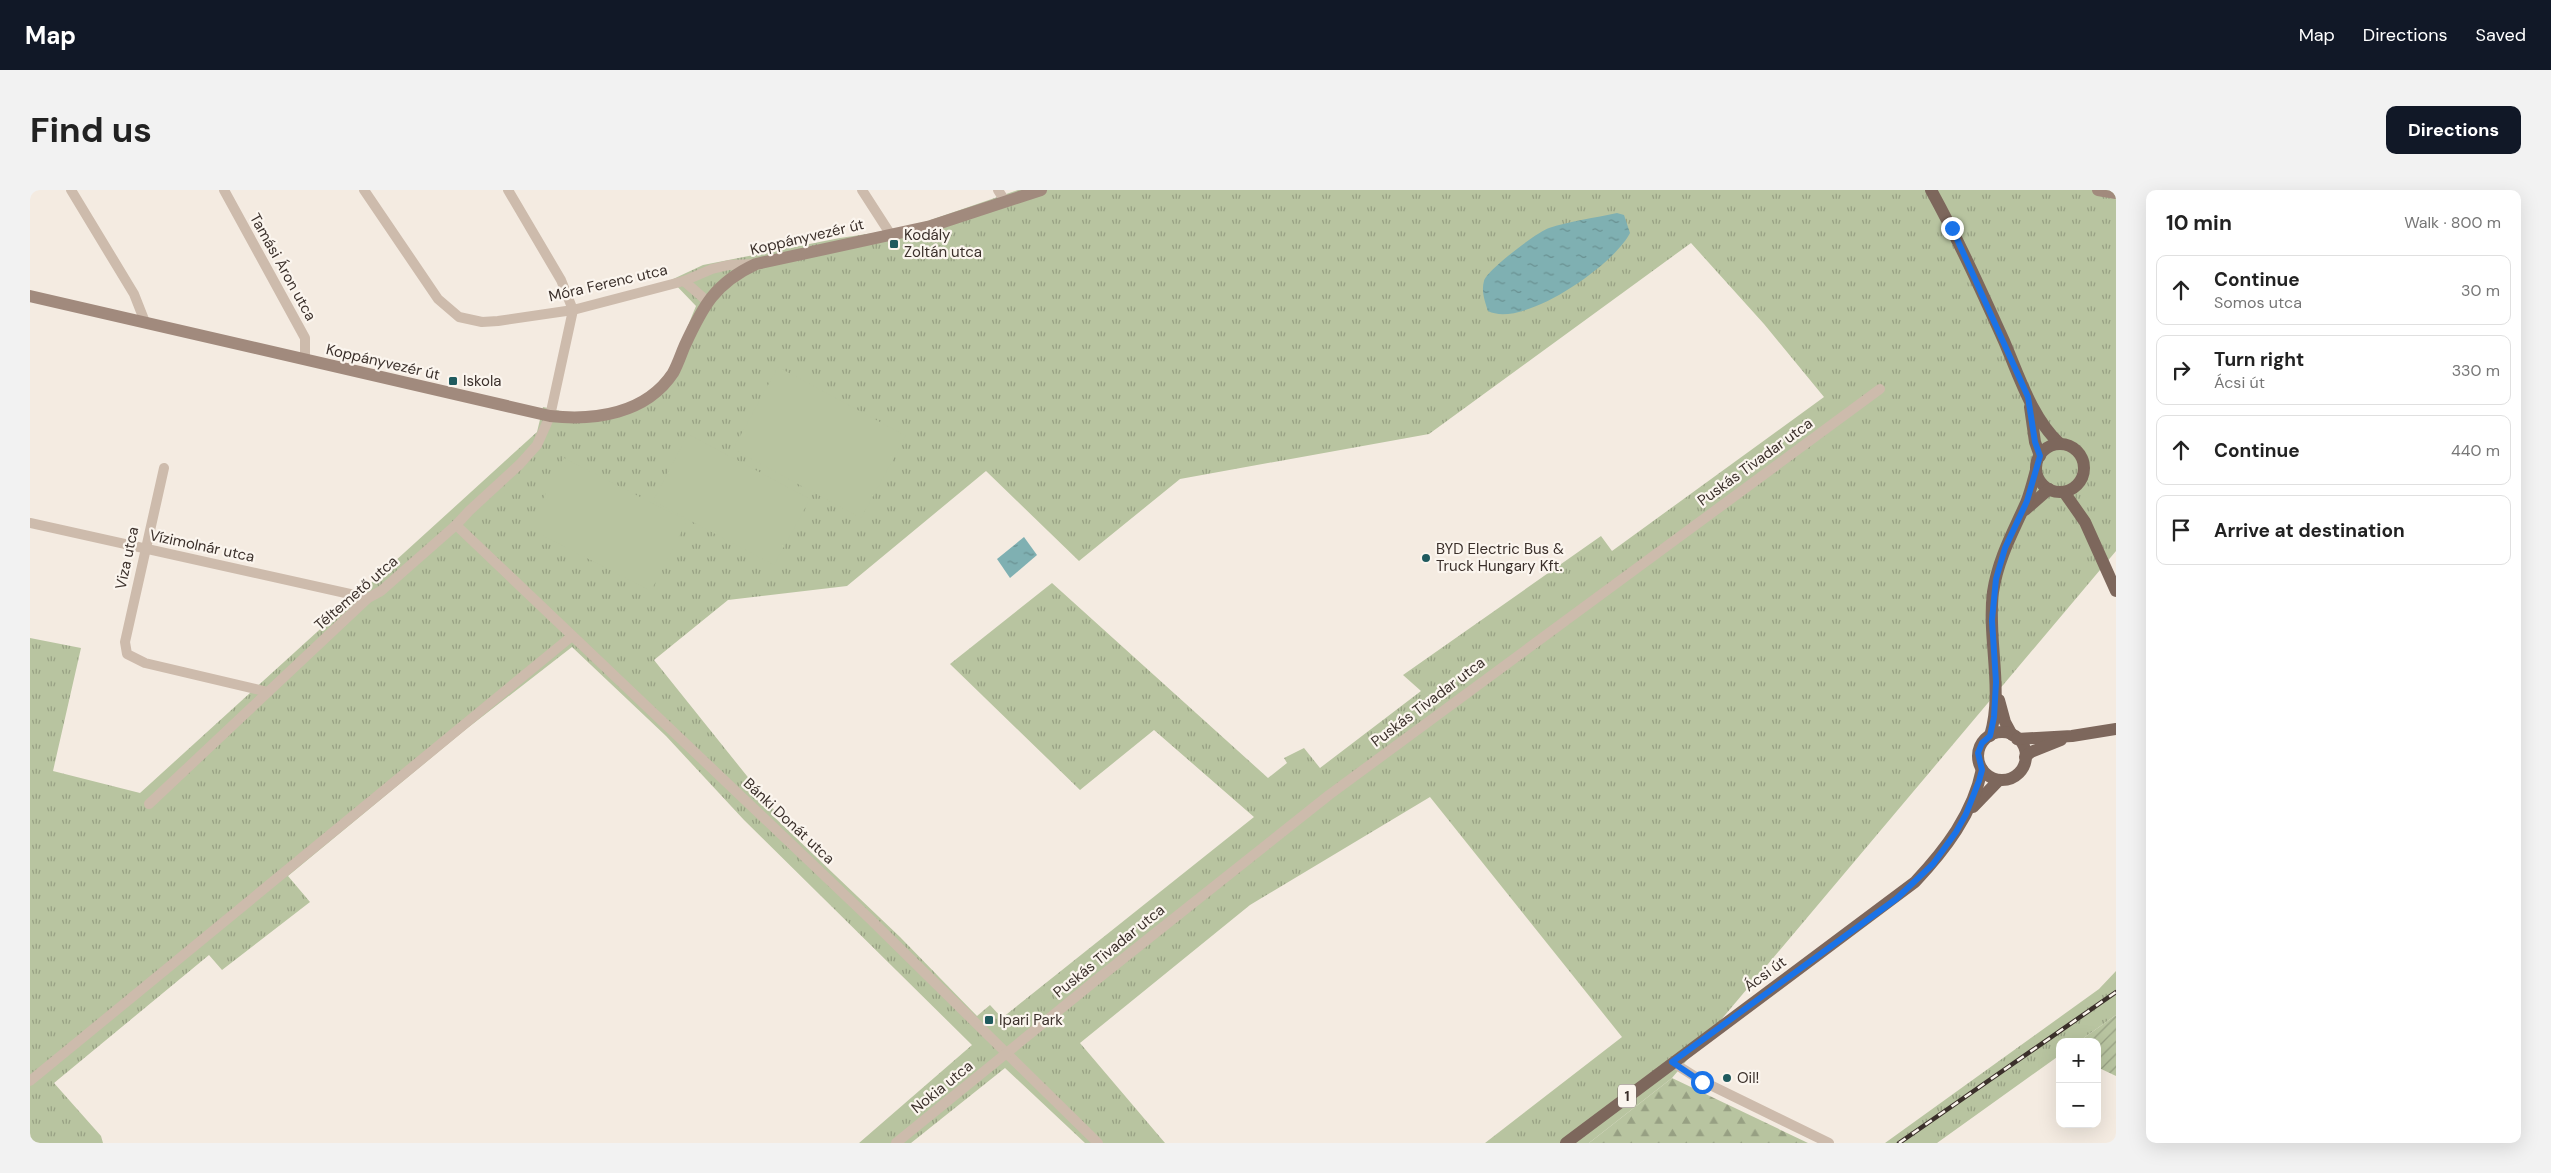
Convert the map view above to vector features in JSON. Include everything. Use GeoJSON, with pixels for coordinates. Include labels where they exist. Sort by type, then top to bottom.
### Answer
{"type":"FeatureCollection","features":[{"type":"Feature","properties":{"kind":"main road"},"geometry":{"type":"LineString","coordinates":[[1931,190],[1968,262],[2028,397],[2048,433],[2060,444],[2073,448],[2082,459],[2084,473],[2077,486],[2064,492],[2049,489],[2038,478],[2036,470]]}},
{"type":"Feature","properties":{"kind":"main road"},"geometry":{"type":"LineString","coordinates":[[2028,397],[2035,442],[2040,456]]}},
{"type":"Feature","properties":{"kind":"main road"},"geometry":{"type":"LineString","coordinates":[[1990,736],[1994,717],[1996,682],[1992,620],[1993,592],[2005,548],[2020,516],[2040,456],[2052,446],[2060,444]]}},
{"type":"Feature","properties":{"kind":"main road"},"geometry":{"type":"LineString","coordinates":[[2077,486],[2085,522]]}},
{"type":"Feature","properties":{"kind":"main road"},"geometry":{"type":"LineString","coordinates":[[2020,516],[2049,489]]}},
{"type":"Feature","properties":{"kind":"main road"},"geometry":{"type":"LineString","coordinates":[[2064,492],[2085,522],[2116,591]]}},
{"type":"Feature","properties":{"kind":"main road"},"geometry":{"type":"LineString","coordinates":[[1996,682],[2003,716],[2024,748],[2026,757]]}},
{"type":"Feature","properties":{"kind":"main road","name":"1"},"geometry":{"type":"LineString","coordinates":[[1982,770],[1978,753],[1982,743],[1990,736],[2001,732],[2015,737],[2072,736],[2116,729]]}},
{"type":"Feature","properties":{"kind":"main road","name":"1"},"geometry":{"type":"LineString","coordinates":[[1999,780],[2006,780],[2017,774],[2023,767],[2026,757],[2031,752],[2072,736]]}},
{"type":"Feature","properties":{"kind":"main road"},"geometry":{"type":"LineString","coordinates":[[1982,770],[1989,777],[1999,780]]}},
{"type":"Feature","properties":{"kind":"main road","name":"Ácsi út"},"geometry":{"type":"LineString","coordinates":[[1966,814],[1982,770]]}},
{"type":"Feature","properties":{"kind":"main road","name":"Ácsi út"},"geometry":{"type":"LineString","coordinates":[[1566,1143],[1672,1062],[1896,899],[1933,864],[1966,814],[1999,780]]}},
{"type":"Feature","properties":{"kind":"street"},"geometry":{"type":"LineString","coordinates":[[71,190],[134,294],[145,322]]}},
{"type":"Feature","properties":{"kind":"street","name":"Tamási Áron utca"},"geometry":{"type":"LineString","coordinates":[[224,190],[305,338],[305,360]]}},
{"type":"Feature","properties":{"kind":"street","name":"Móra Ferenc utca"},"geometry":{"type":"LineString","coordinates":[[364,190],[438,298],[459,317],[482,322],[573,310],[684,281],[720,267],[756,264]]}},
{"type":"Feature","properties":{"kind":"street"},"geometry":{"type":"LineString","coordinates":[[508,190],[561,280],[573,310]]}},
{"type":"Feature","properties":{"kind":"street"},"geometry":{"type":"LineString","coordinates":[[862,190],[891,235]]}},
{"type":"Feature","properties":{"kind":"street","name":"Koppányvezér út"},"geometry":{"type":"LineString","coordinates":[[30,296],[550,416],[574,418],[605,416],[640,402],[660,388],[673,372],[706,301],[728,280],[756,264],[932,226],[1002,196],[1040,190]]}},
{"type":"Feature","properties":{"kind":"street"},"geometry":{"type":"LineString","coordinates":[[2098,190],[2116,193]]}},
{"type":"Feature","properties":{"kind":"street","name":"Móra Ferenc utca"},"geometry":{"type":"LineString","coordinates":[[684,281],[706,301]]}},
{"type":"Feature","properties":{"kind":"street","name":"Téltemető utca"},"geometry":{"type":"LineString","coordinates":[[148,804],[368,598],[381,591],[456,525],[530,454],[543,433],[550,416],[573,310]]}},
{"type":"Feature","properties":{"kind":"street","name":"Puskás Tivadar utca"},"geometry":{"type":"LineString","coordinates":[[1007,1054],[1095,981],[1329,795],[1880,389]]}},
{"type":"Feature","properties":{"kind":"street","name":"Viza utca"},"geometry":{"type":"LineString","coordinates":[[164,468],[144,549],[125,642],[127,654],[145,663],[268,692]]}},
{"type":"Feature","properties":{"kind":"street","name":"Vízimolnár utca"},"geometry":{"type":"LineString","coordinates":[[30,523],[368,598]]}},
{"type":"Feature","properties":{"kind":"street","name":"Bánki Donát utca"},"geometry":{"type":"LineString","coordinates":[[456,525],[862,911],[1098,1143]]}},
{"type":"Feature","properties":{"kind":"street"},"geometry":{"type":"LineString","coordinates":[[30,1081],[572,636]]}},
{"type":"Feature","properties":{"kind":"street","name":"Nokia utca"},"geometry":{"type":"LineString","coordinates":[[896,1143],[1007,1054]]}},
{"type":"Feature","properties":{"kind":"street"},"geometry":{"type":"LineString","coordinates":[[1672,1062],[1702,1082],[1830,1143]]}},
{"type":"Feature","properties":{"kind":"green space"},"geometry":{"type":"Polygon","coordinates":[[[1018,190],[2116,190],[2116,551],[1672,1078],[1589,1143],[1485,1143],[1622,1037],[1430,797],[1250,905],[1080,1043],[1165,1143],[1085,1143],[1005,1068],[911,1143],[859,1143],[972,1045],[744,820],[666,736],[572,647],[465,730],[288,876],[310,902],[222,970],[209,955],[54,1083],[101,1136],[103,1143],[30,1143],[30,638],[81,648],[53,771],[140,793],[537,432],[543,407],[576,414],[602,413],[628,404],[652,388],[673,362],[696,306],[671,280],[703,265],[840,238],[907,228],[1018,190]],[[1691,243],[1429,434],[1180,479],[1079,561],[986,471],[847,586],[728,600],[654,660],[775,811],[771,814],[900,937],[977,1016],[990,1005],[1002,1018],[1254,817],[1154,730],[1080,790],[950,664],[1052,583],[1268,778],[1287,763],[1284,758],[1304,748],[1320,768],[1421,691],[1403,675],[1601,536],[1612,551],[1824,397],[1764,324],[1691,243]]]}},
{"type":"Feature","properties":{"kind":"green space"},"geometry":{"type":"Polygon","coordinates":[[[778,367],[906,436],[861,518],[733,449],[778,367]]]}},
{"type":"Feature","properties":{"kind":"green space"},"geometry":{"type":"Polygon","coordinates":[[[688,434],[810,499],[774,565],[653,501],[688,434]]]}},
{"type":"Feature","properties":{"kind":"green space"},"geometry":{"type":"Polygon","coordinates":[[[564,458],[687,521],[651,591],[528,528],[564,458]]]}},
{"type":"Feature","properties":{"kind":"green space"},"geometry":{"type":"Polygon","coordinates":[[[2116,971],[2116,1015],[2084,1038],[2056,1038],[2056,1058],[1937,1143],[1885,1143],[2099,989],[2116,971]]]}},
{"type":"Feature","properties":{"kind":"green space"},"geometry":{"type":"Polygon","coordinates":[[[2116,1015],[2116,1076],[2101,1069],[2101,1038],[2084,1038],[2116,1015]]]}},
{"type":"Feature","properties":{"kind":"green space"},"geometry":{"type":"Polygon","coordinates":[[[1672,1078],[1808,1143],[1589,1143],[1672,1078]]]}},
{"type":"Feature","properties":{"kind":"water"},"geometry":{"type":"Polygon","coordinates":[[[1617,213],[1624,215],[1630,233],[1621,246],[1606,261],[1587,276],[1566,291],[1544,303],[1523,311],[1503,314],[1488,311],[1483,293],[1484,281],[1503,260],[1524,244],[1549,228],[1617,213]]]}},
{"type":"Feature","properties":{"kind":"water"},"geometry":{"type":"Polygon","coordinates":[[[1024,537],[1037,555],[1010,578],[997,559],[1024,537]]]}},
{"type":"Feature","properties":{"kind":"railway"},"geometry":{"type":"LineString","coordinates":[[1899,1143],[2116,992]]}},
{"type":"Feature","properties":{"kind":"place","name":"Kodály Zoltán utca"},"geometry":{"type":"Point","coordinates":[894,244]}},
{"type":"Feature","properties":{"kind":"place","name":"Iskola"},"geometry":{"type":"Point","coordinates":[453,381]}},
{"type":"Feature","properties":{"kind":"place","name":"BYD Electric Bus & Truck Hungary Kft."},"geometry":{"type":"Point","coordinates":[1426,558]}},
{"type":"Feature","properties":{"kind":"place","name":"Ipari Park"},"geometry":{"type":"Point","coordinates":[989,1020]}},
{"type":"Feature","properties":{"kind":"place","name":"Oil!"},"geometry":{"type":"Point","coordinates":[1727,1078]}},
{"type":"Feature","properties":{"kind":"route"},"geometry":{"type":"LineString","coordinates":[[1702,1082],[1672,1062],[1896,899],[1915,882],[1933,864],[1956,832],[1966,814],[1979,781],[1982,770],[1978,753],[1984,740],[1990,736],[1994,717],[1996,682],[1992,620],[1993,592],[2005,548],[2027,501],[2040,456],[2035,442],[2028,397],[1952,228]]}}]}
